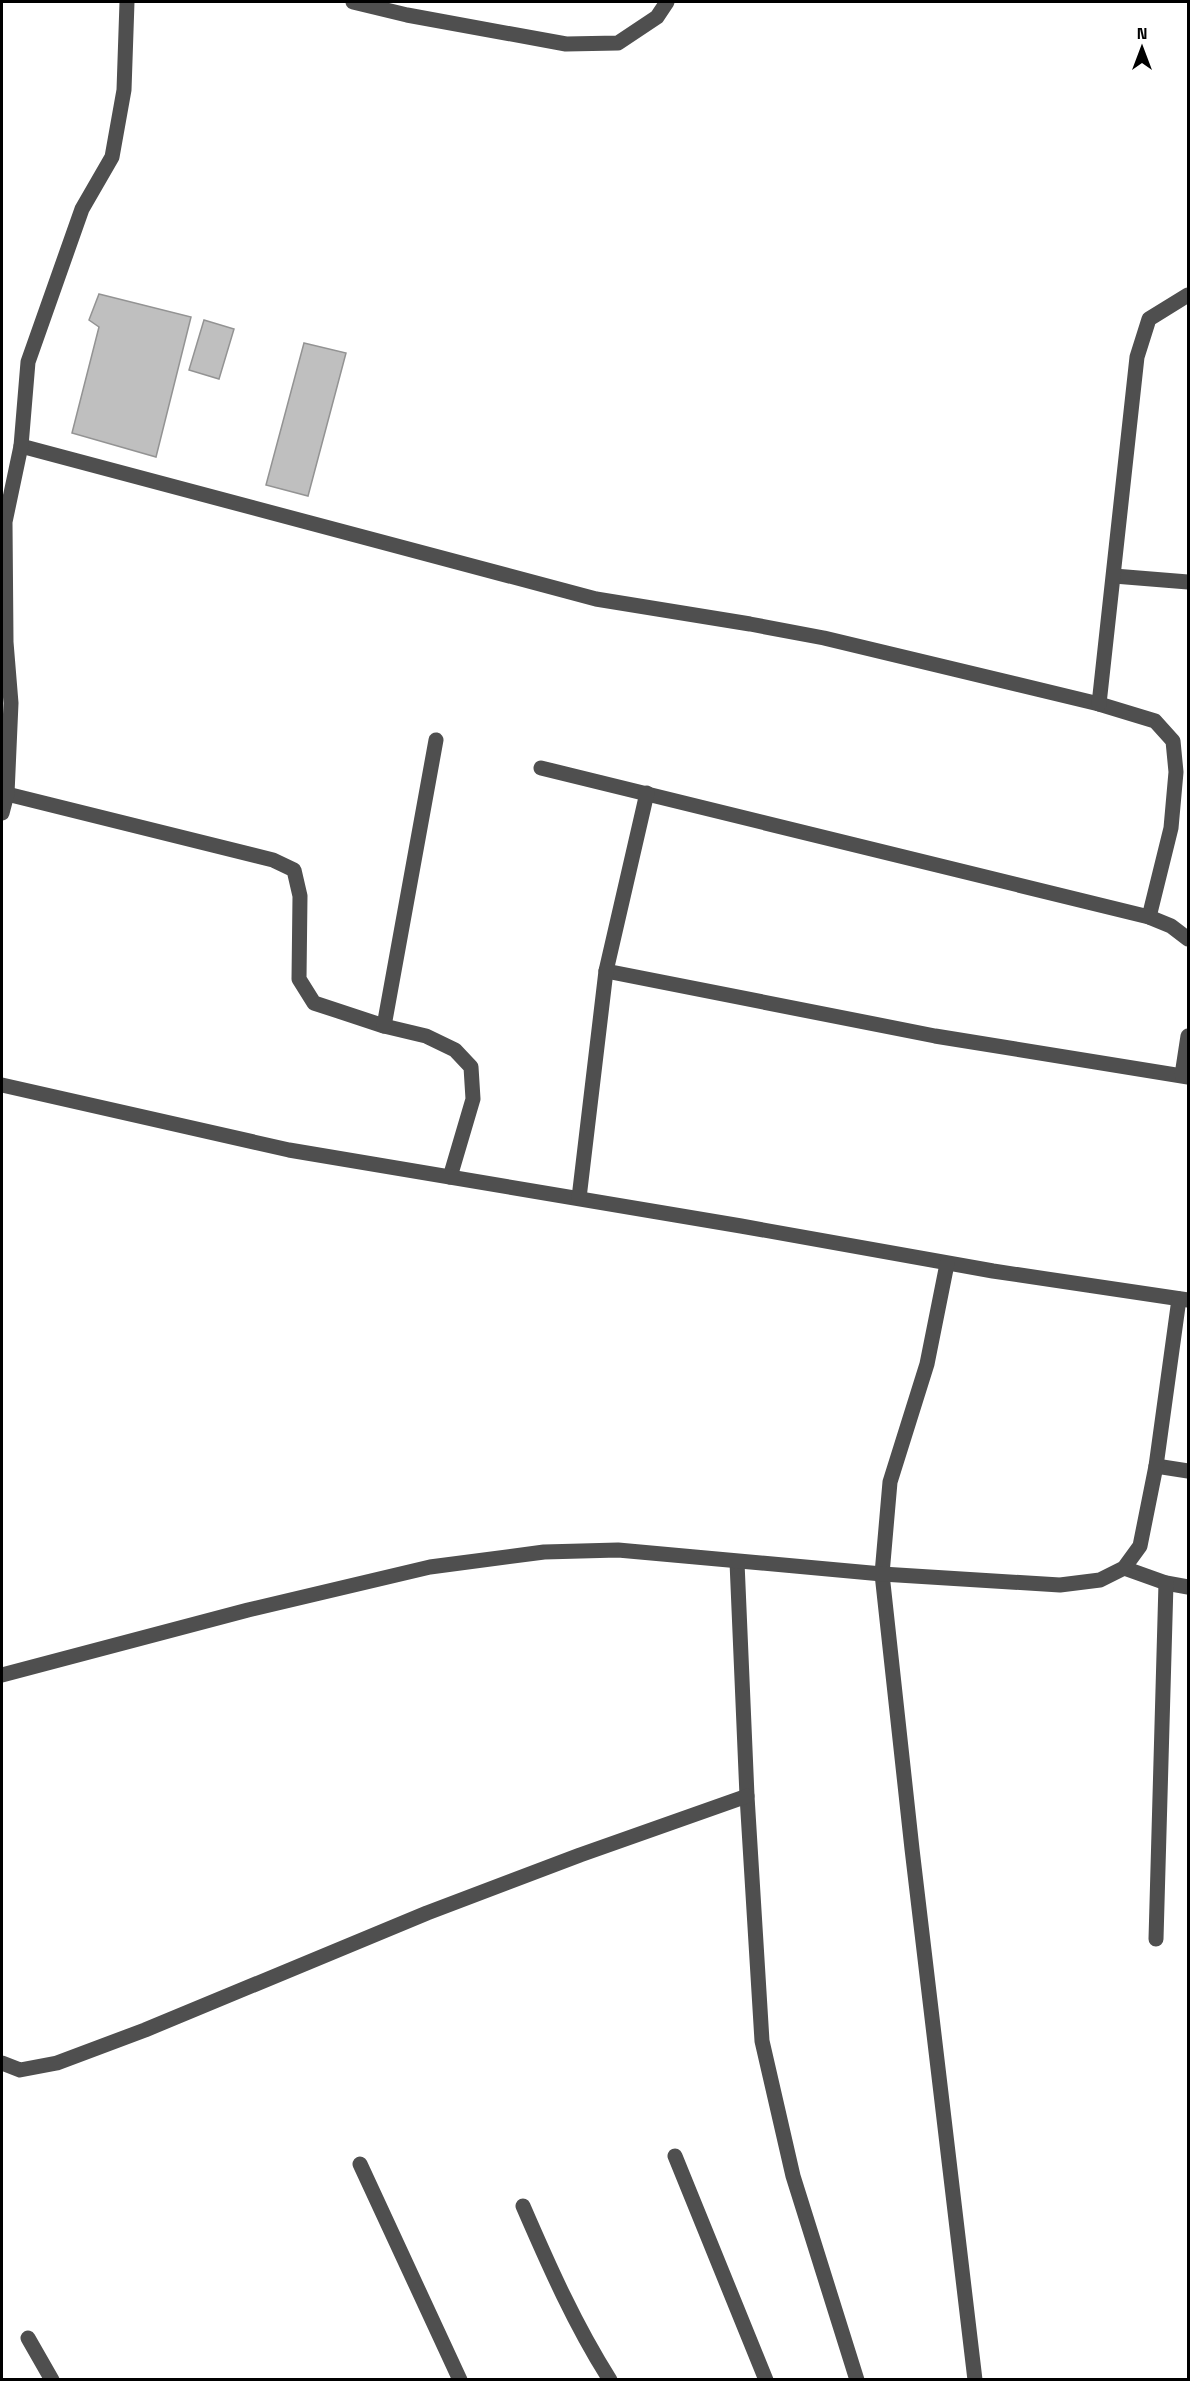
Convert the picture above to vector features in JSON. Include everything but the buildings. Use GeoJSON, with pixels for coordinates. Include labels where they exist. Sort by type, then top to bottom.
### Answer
{"type":"FeatureCollection","features":[{"type":"Feature","properties":{"kind":"street"},"geometry":{"type":"LineString","coordinates":[[2,813],[7,794],[11,703],[3,577],[4,522],[21,446],[28,362],[82,208],[112,157],[124,90],[127,2]]}},
{"type":"Feature","properties":{"kind":"street"},"geometry":{"type":"LineString","coordinates":[[353,2],[418,17],[566,44],[618,43],[657,17],[667,2]]}},
{"type":"Feature","properties":{"kind":"street"},"geometry":{"type":"LineString","coordinates":[[1099,704],[1137,357],[1149,319],[1188,295]]}},
{"type":"Feature","properties":{"kind":"street"},"geometry":{"type":"LineString","coordinates":[[21,446],[484,571],[597,599],[824,638],[1099,704],[1155,721],[1173,741],[1176,772],[1171,828],[1149,917]]}},
{"type":"Feature","properties":{"kind":"street"},"geometry":{"type":"LineString","coordinates":[[1114,576],[1188,582]]}},
{"type":"Feature","properties":{"kind":"street"},"geometry":{"type":"LineString","coordinates":[[384,1026],[436,740]]}},
{"type":"Feature","properties":{"kind":"street"},"geometry":{"type":"LineString","coordinates":[[541,768],[1149,917],[1170,926],[1188,939]]}},
{"type":"Feature","properties":{"kind":"street"},"geometry":{"type":"LineString","coordinates":[[579,1198],[606,971],[647,793]]}},
{"type":"Feature","properties":{"kind":"street"},"geometry":{"type":"LineString","coordinates":[[7,794],[273,860],[294,870],[300,896],[299,979],[314,1003],[436,1040],[455,1050],[471,1067],[472,1099],[450,1177]]}},
{"type":"Feature","properties":{"kind":"street"},"geometry":{"type":"LineString","coordinates":[[606,971],[935,1036],[1185,1076],[1188,1036]]}},
{"type":"Feature","properties":{"kind":"street"},"geometry":{"type":"LineString","coordinates":[[2,1085],[290,1150],[579,1198],[947,1264],[1184,1299],[1140,1546],[1124,1568],[1100,1580],[1060,1585],[882,1574],[618,1550],[544,1551],[430,1567],[248,1610],[2,1675]]}},
{"type":"Feature","properties":{"kind":"street"},"geometry":{"type":"LineString","coordinates":[[947,1264],[927,1364],[890,1482],[882,1574],[975,2379]]}},
{"type":"Feature","properties":{"kind":"street"},"geometry":{"type":"LineString","coordinates":[[1156,1466],[1188,1470]]}},
{"type":"Feature","properties":{"kind":"street"},"geometry":{"type":"LineString","coordinates":[[737,1562],[747,1796],[762,2041],[793,2176],[857,2379]]}},
{"type":"Feature","properties":{"kind":"street"},"geometry":{"type":"LineString","coordinates":[[1124,1568],[1166,1583],[1188,1587]]}},
{"type":"Feature","properties":{"kind":"street"},"geometry":{"type":"LineString","coordinates":[[1156,1939],[1166,1583]]}},
{"type":"Feature","properties":{"kind":"street"},"geometry":{"type":"LineString","coordinates":[[2,2063],[20,2070],[57,2063],[145,2030],[427,1913],[580,1854],[747,1796]]}},
{"type":"Feature","properties":{"kind":"street"},"geometry":{"type":"LineString","coordinates":[[675,2156],[766,2379]]}},
{"type":"Feature","properties":{"kind":"street"},"geometry":{"type":"LineString","coordinates":[[360,2163],[460,2379]]}},
{"type":"Feature","properties":{"kind":"street"},"geometry":{"type":"LineString","coordinates":[[523,2206],[558,2287],[590,2349],[610,2379]]}},
{"type":"Feature","properties":{"kind":"street"},"geometry":{"type":"LineString","coordinates":[[28,2338],[52,2379]]}}]}
